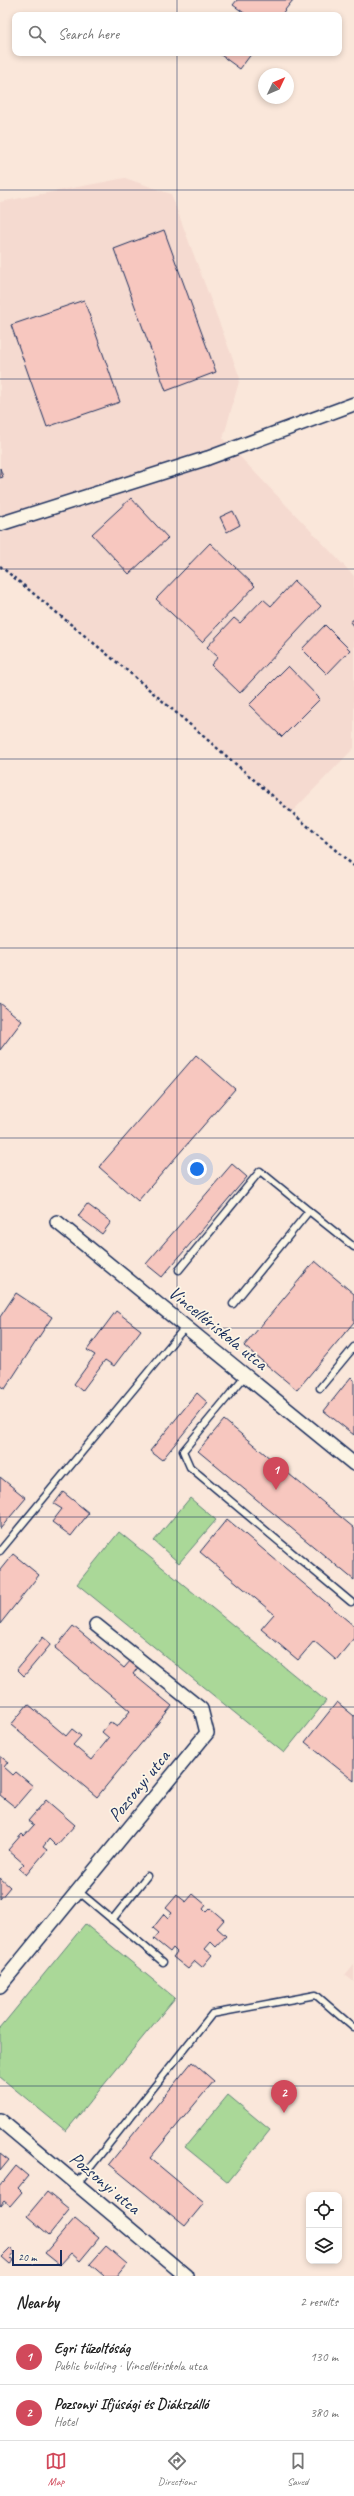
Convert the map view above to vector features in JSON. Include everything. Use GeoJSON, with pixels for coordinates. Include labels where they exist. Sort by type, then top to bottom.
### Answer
{"type":"FeatureCollection","features":[{"type":"Feature","properties":{"kind":"street"},"geometry":{"type":"LineString","coordinates":[[0,524],[208,458],[354,404]]}},
{"type":"Feature","properties":{"kind":"street","name":"Vincellériskola utca"},"geometry":{"type":"LineString","coordinates":[[57,1222],[354,1464]]}},
{"type":"Feature","properties":{"kind":"street","name":"Pozsonyi utca"},"geometry":{"type":"LineString","coordinates":[[0,1986],[207,1733],[200,1708],[96,1626]]}},
{"type":"Feature","properties":{"kind":"street","name":"Pozsonyi utca"},"geometry":{"type":"LineString","coordinates":[[0,2120],[186,2276]]}},
{"type":"Feature","properties":{"kind":"lane"},"geometry":{"type":"LineString","coordinates":[[179,1270],[260,1171],[354,1247]]}},
{"type":"Feature","properties":{"kind":"lane"},"geometry":{"type":"LineString","coordinates":[[233,1304],[309,1211]]}},
{"type":"Feature","properties":{"kind":"lane"},"geometry":{"type":"LineString","coordinates":[[0,1551],[186,1326]]}},
{"type":"Feature","properties":{"kind":"lane"},"geometry":{"type":"LineString","coordinates":[[320,1388],[354,1347]]}},
{"type":"Feature","properties":{"kind":"lane"},"geometry":{"type":"LineString","coordinates":[[245,1376],[182,1451],[190,1467],[351,1602]]}},
{"type":"Feature","properties":{"kind":"lane"},"geometry":{"type":"LineString","coordinates":[[112,1920],[147,1876]]}},
{"type":"Feature","properties":{"kind":"lane"},"geometry":{"type":"LineString","coordinates":[[78,1891],[163,1962]]}},
{"type":"Feature","properties":{"kind":"lane"},"geometry":{"type":"LineString","coordinates":[[77,2184],[212,2014],[316,1995],[354,2028]]}},
{"type":"Feature","properties":{"kind":"path"},"geometry":{"type":"LineString","coordinates":[[0,566],[130,673],[354,866]]}},
{"type":"Feature","properties":{"kind":"shaded area"},"geometry":{"type":"Polygon","coordinates":[[[125,178],[171,194],[240,378],[223,439],[354,576],[354,748],[291,813],[130,673],[0,566],[0,202],[125,178]]]}},
{"type":"Feature","properties":{"kind":"shaded area"},"geometry":{"type":"Polygon","coordinates":[[[354,1964],[354,1982],[345,1975],[354,1964]]]}},
{"type":"Feature","properties":{"kind":"green space"},"geometry":{"type":"Polygon","coordinates":[[[190,1498],[216,1520],[179,1563],[154,1541],[190,1498]]]}},
{"type":"Feature","properties":{"kind":"green space"},"geometry":{"type":"Polygon","coordinates":[[[119,1532],[326,1701],[284,1753],[77,1584],[119,1532]]]}},
{"type":"Feature","properties":{"kind":"green space"},"geometry":{"type":"Polygon","coordinates":[[[85,1924],[175,1998],[66,2131],[0,2077],[0,2028],[85,1924]]]}},
{"type":"Feature","properties":{"kind":"green space"},"geometry":{"type":"Polygon","coordinates":[[[228,2095],[270,2130],[228,2182],[185,2147],[228,2095]]]}},
{"type":"Feature","properties":{"kind":"building"},"geometry":{"type":"Polygon","coordinates":[[[237,0],[293,0],[283,12],[243,12],[233,5],[237,0]]]}},
{"type":"Feature","properties":{"kind":"building"},"geometry":{"type":"Polygon","coordinates":[[[222,56],[250,56],[240,69],[222,56]]]}},
{"type":"Feature","properties":{"kind":"building"},"geometry":{"type":"Polygon","coordinates":[[[164,230],[216,372],[166,391],[114,249],[164,230]]]}},
{"type":"Feature","properties":{"kind":"building"},"geometry":{"type":"Polygon","coordinates":[[[84,300],[120,402],[47,427],[11,325],[84,300]]]}},
{"type":"Feature","properties":{"kind":"building"},"geometry":{"type":"Polygon","coordinates":[[[0,468],[3,477],[0,478],[0,468]]]}},
{"type":"Feature","properties":{"kind":"building"},"geometry":{"type":"Polygon","coordinates":[[[131,498],[168,538],[129,574],[92,534],[131,498]]]}},
{"type":"Feature","properties":{"kind":"building"},"geometry":{"type":"Polygon","coordinates":[[[233,511],[240,525],[227,532],[220,517],[233,511]]]}},
{"type":"Feature","properties":{"kind":"building"},"geometry":{"type":"Polygon","coordinates":[[[210,543],[255,586],[202,642],[156,599],[210,543]]]}},
{"type":"Feature","properties":{"kind":"building"},"geometry":{"type":"Polygon","coordinates":[[[294,581],[321,606],[240,693],[211,665],[218,657],[207,647],[234,618],[240,623],[263,599],[271,606],[294,581]]]}},
{"type":"Feature","properties":{"kind":"building"},"geometry":{"type":"Polygon","coordinates":[[[354,619],[354,627],[350,622],[354,619]]]}},
{"type":"Feature","properties":{"kind":"building"},"geometry":{"type":"Polygon","coordinates":[[[325,625],[350,650],[327,674],[302,649],[325,625]]]}},
{"type":"Feature","properties":{"kind":"building"},"geometry":{"type":"Polygon","coordinates":[[[288,666],[320,699],[282,737],[249,705],[288,666]]]}},
{"type":"Feature","properties":{"kind":"building"},"geometry":{"type":"Polygon","coordinates":[[[0,1003],[22,1021],[0,1050],[0,1003]]]}},
{"type":"Feature","properties":{"kind":"building"},"geometry":{"type":"Polygon","coordinates":[[[196,1055],[235,1089],[138,1201],[99,1167],[196,1055]]]}},
{"type":"Feature","properties":{"kind":"building"},"geometry":{"type":"Polygon","coordinates":[[[232,1164],[247,1177],[162,1277],[146,1264],[232,1164]]]}},
{"type":"Feature","properties":{"kind":"building"},"geometry":{"type":"Polygon","coordinates":[[[87,1204],[111,1222],[102,1234],[78,1216],[87,1204]]]}},
{"type":"Feature","properties":{"kind":"building"},"geometry":{"type":"Polygon","coordinates":[[[315,1261],[354,1294],[354,1322],[297,1390],[244,1346],[315,1261]]]}},
{"type":"Feature","properties":{"kind":"building"},"geometry":{"type":"Polygon","coordinates":[[[16,1293],[52,1317],[5,1389],[0,1386],[0,1317],[16,1293]]]}},
{"type":"Feature","properties":{"kind":"building"},"geometry":{"type":"Polygon","coordinates":[[[116,1311],[141,1330],[114,1366],[105,1360],[82,1391],[74,1384],[95,1355],[87,1350],[116,1311]]]}},
{"type":"Feature","properties":{"kind":"building"},"geometry":{"type":"Polygon","coordinates":[[[351,1377],[354,1380],[354,1435],[324,1411],[351,1377]]]}},
{"type":"Feature","properties":{"kind":"building"},"geometry":{"type":"Polygon","coordinates":[[[197,1393],[208,1403],[162,1460],[150,1451],[197,1393]]]}},
{"type":"Feature","properties":{"kind":"building"},"geometry":{"type":"Polygon","coordinates":[[[224,1420],[354,1528],[354,1580],[198,1451],[224,1420]]]}},
{"type":"Feature","properties":{"kind":"building"},"geometry":{"type":"Polygon","coordinates":[[[0,1477],[26,1498],[0,1529],[0,1477]]]}},
{"type":"Feature","properties":{"kind":"building"},"geometry":{"type":"Polygon","coordinates":[[[63,1492],[89,1513],[71,1536],[52,1522],[62,1509],[54,1504],[63,1492]]]}},
{"type":"Feature","properties":{"kind":"building"},"geometry":{"type":"Polygon","coordinates":[[[227,1519],[354,1626],[354,1638],[336,1660],[314,1641],[298,1660],[261,1629],[274,1614],[200,1552],[227,1519]]]}},
{"type":"Feature","properties":{"kind":"building"},"geometry":{"type":"Polygon","coordinates":[[[13,1554],[39,1575],[0,1624],[0,1570],[13,1554]]]}},
{"type":"Feature","properties":{"kind":"building"},"geometry":{"type":"Polygon","coordinates":[[[73,1626],[124,1668],[131,1660],[139,1666],[133,1674],[172,1706],[97,1797],[11,1725],[28,1704],[66,1736],[72,1729],[81,1736],[73,1745],[91,1760],[109,1738],[102,1732],[110,1722],[117,1727],[130,1711],[55,1648],[73,1626]]]}},
{"type":"Feature","properties":{"kind":"building"},"geometry":{"type":"Polygon","coordinates":[[[43,1637],[51,1644],[24,1676],[17,1669],[43,1637]]]}},
{"type":"Feature","properties":{"kind":"building"},"geometry":{"type":"Polygon","coordinates":[[[337,1702],[354,1716],[354,1781],[305,1742],[337,1702]]]}},
{"type":"Feature","properties":{"kind":"building"},"geometry":{"type":"Polygon","coordinates":[[[0,1756],[8,1762],[4,1767],[13,1775],[16,1772],[33,1786],[15,1807],[0,1795],[0,1756]]]}},
{"type":"Feature","properties":{"kind":"building"},"geometry":{"type":"Polygon","coordinates":[[[46,1800],[75,1825],[56,1846],[49,1839],[43,1847],[47,1850],[26,1875],[19,1869],[24,1864],[8,1850],[22,1834],[24,1836],[34,1825],[28,1821],[46,1800]]]}},
{"type":"Feature","properties":{"kind":"building"},"geometry":{"type":"Polygon","coordinates":[[[0,1878],[10,1887],[0,1899],[0,1878]]]}},
{"type":"Feature","properties":{"kind":"building"},"geometry":{"type":"Polygon","coordinates":[[[193,1894],[206,1905],[203,1909],[206,1912],[210,1908],[224,1920],[217,1928],[226,1936],[216,1947],[211,1942],[205,1949],[212,1955],[202,1967],[195,1961],[188,1969],[173,1957],[177,1952],[173,1948],[170,1952],[154,1939],[159,1933],[153,1928],[164,1914],[168,1918],[172,1913],[166,1908],[177,1895],[186,1902],[193,1894]]]}},
{"type":"Feature","properties":{"kind":"building"},"geometry":{"type":"Polygon","coordinates":[[[192,2062],[214,2081],[150,2158],[204,2203],[185,2226],[109,2164],[192,2062]]]}},
{"type":"Feature","properties":{"kind":"building"},"geometry":{"type":"Polygon","coordinates":[[[0,2153],[9,2160],[0,2171],[0,2153]]]}},
{"type":"Feature","properties":{"kind":"building"},"geometry":{"type":"Polygon","coordinates":[[[16,2166],[28,2176],[18,2188],[22,2192],[10,2206],[4,2201],[0,2206],[0,2186],[16,2166]]]}},
{"type":"Feature","properties":{"kind":"building"},"geometry":{"type":"Polygon","coordinates":[[[47,2192],[69,2210],[49,2235],[27,2216],[47,2192]]]}},
{"type":"Feature","properties":{"kind":"building"},"geometry":{"type":"Polygon","coordinates":[[[75,2218],[99,2238],[80,2261],[71,2253],[60,2265],[45,2253],[75,2218]]]}},
{"type":"Feature","properties":{"kind":"building"},"geometry":{"type":"Polygon","coordinates":[[[106,2246],[127,2264],[117,2276],[104,2276],[90,2264],[106,2246]]]}},
{"type":"Feature","properties":{"kind":"building"},"geometry":{"type":"Polygon","coordinates":[[[11,2248],[15,2253],[10,2257],[14,2261],[10,2264],[2,2257],[11,2248]]]}},
{"type":"Feature","properties":{"kind":"place","name":"Egri tűzoltóság"},"geometry":{"type":"Point","coordinates":[276,1490]}},
{"type":"Feature","properties":{"kind":"place","name":"Pozsonyi Ifjúsági és Diákszálló"},"geometry":{"type":"Point","coordinates":[284,2113]}}]}
